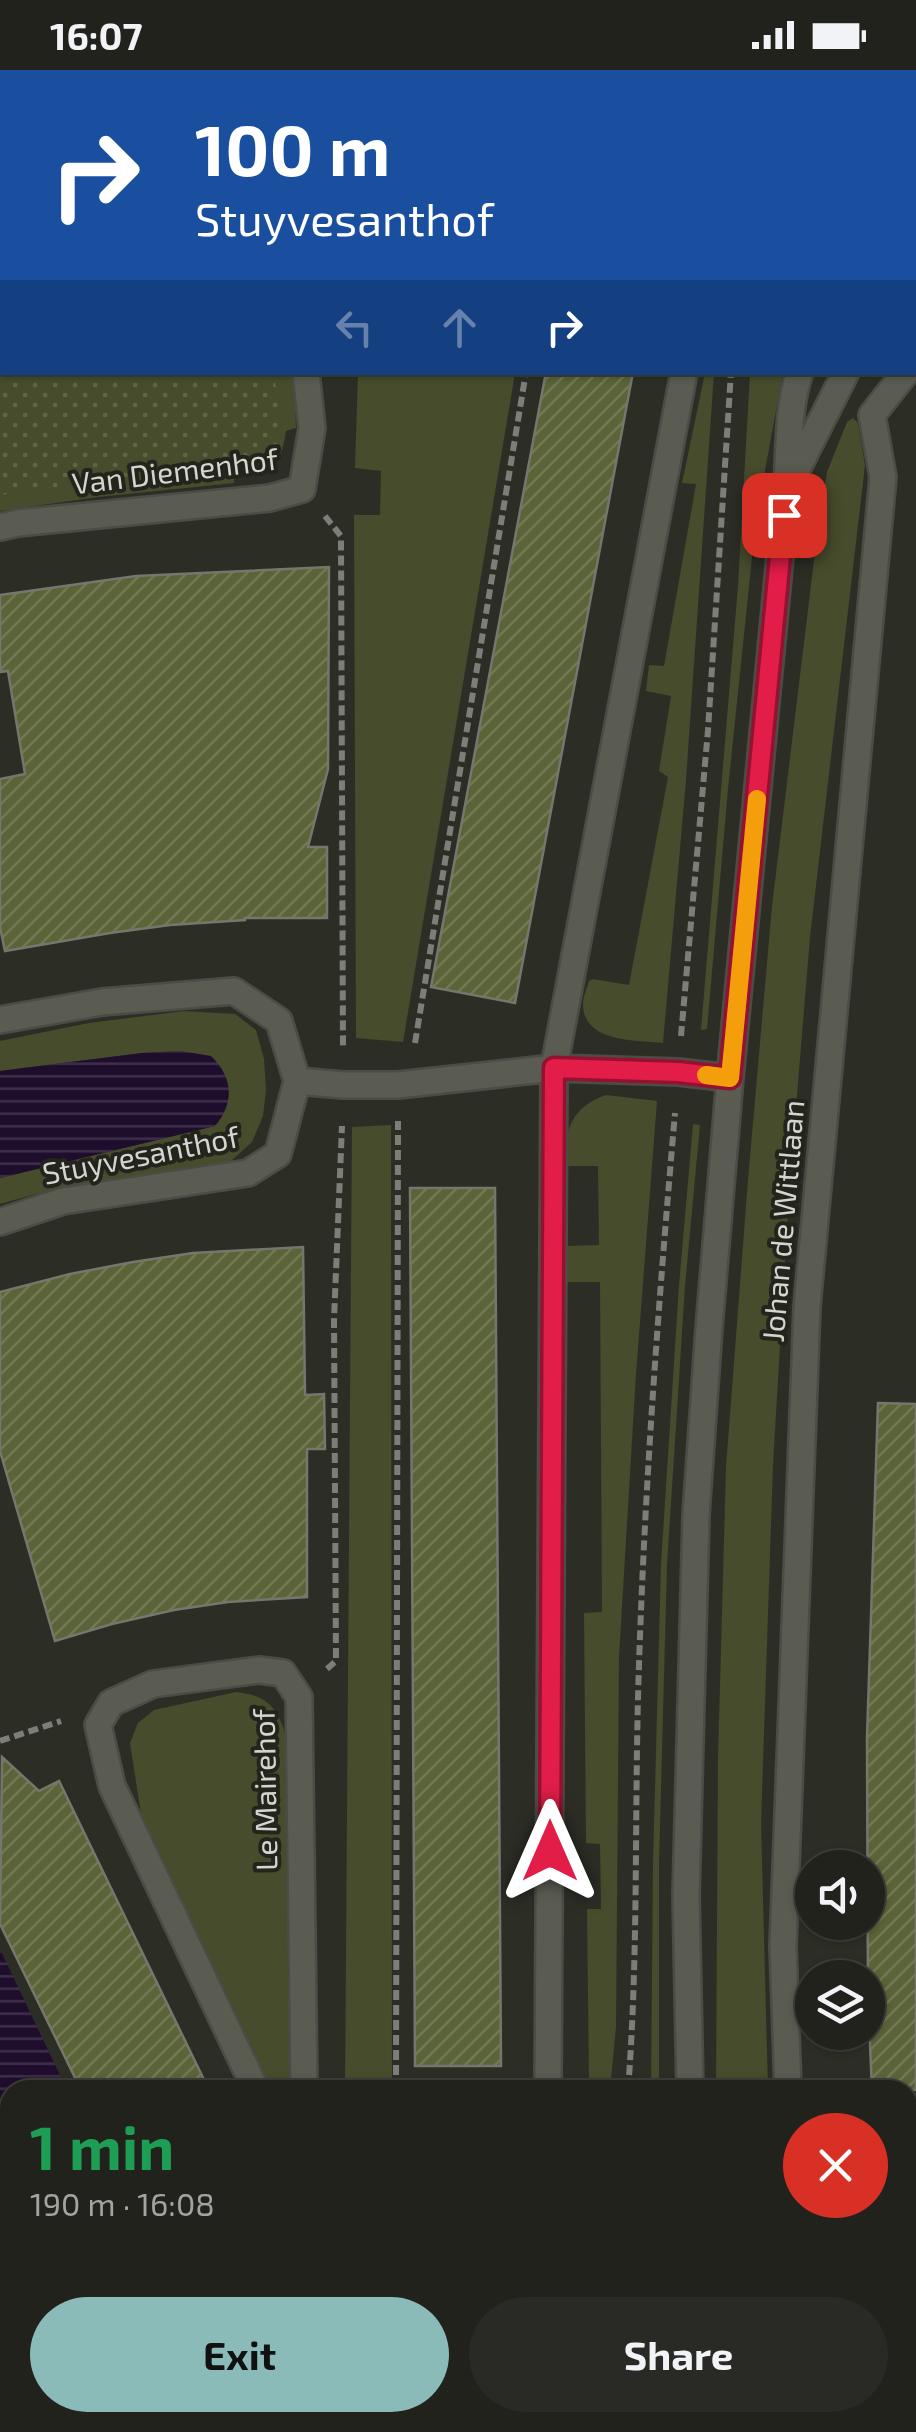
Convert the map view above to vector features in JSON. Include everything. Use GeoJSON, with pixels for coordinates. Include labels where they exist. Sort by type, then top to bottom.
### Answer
{"type":"FeatureCollection","features":[{"type":"Feature","properties":{"kind":"street","name":"Van Diemenhof"},"geometry":{"type":"LineString","coordinates":[[0,528],[270,498],[302,489],[312,428],[306,375]]}},
{"type":"Feature","properties":{"kind":"street"},"geometry":{"type":"LineString","coordinates":[[548,2080],[554,1068],[683,375]]}},
{"type":"Feature","properties":{"kind":"street"},"geometry":{"type":"LineString","coordinates":[[690,2080],[686,1896],[695,1534],[730,1078],[794,389],[799,375]]}},
{"type":"Feature","properties":{"kind":"street"},"geometry":{"type":"LineString","coordinates":[[788,486],[844,375]]}},
{"type":"Feature","properties":{"kind":"street","name":"Johan de Wittlaan"},"geometry":{"type":"LineString","coordinates":[[788,2080],[783,1946],[807,1307],[883,478],[872,415],[904,375]]}},
{"type":"Feature","properties":{"kind":"street"},"geometry":{"type":"LineString","coordinates":[[0,1020],[102,1002],[234,991],[280,1021],[297,1082],[403,1084],[554,1068],[678,1072],[730,1078]]}},
{"type":"Feature","properties":{"kind":"street","name":"Stuyvesanthof"},"geometry":{"type":"LineString","coordinates":[[0,1222],[63,1201],[248,1173],[278,1154],[297,1082]]}},
{"type":"Feature","properties":{"kind":"street","name":"Le Mairehof"},"geometry":{"type":"LineString","coordinates":[[98,1725],[112,1703],[153,1684],[259,1670],[282,1673],[299,1697],[304,2080]]}},
{"type":"Feature","properties":{"kind":"street"},"geometry":{"type":"LineString","coordinates":[[98,1725],[112,1786],[251,2080]]}},
{"type":"Feature","properties":{"kind":"path"},"geometry":{"type":"LineString","coordinates":[[396,2080],[403,1084],[525,375]]}},
{"type":"Feature","properties":{"kind":"path"},"geometry":{"type":"LineString","coordinates":[[629,2080],[634,2021],[639,1660],[648,1454],[708,730],[731,375]]}},
{"type":"Feature","properties":{"kind":"path"},"geometry":{"type":"LineString","coordinates":[[299,1697],[336,1661],[334,1320],[344,1085],[341,536],[302,489]]}},
{"type":"Feature","properties":{"kind":"path"},"geometry":{"type":"LineString","coordinates":[[0,1741],[68,1719],[98,1725]]}},
{"type":"Feature","properties":{"kind":"green space"},"geometry":{"type":"Polygon","coordinates":[[[0,375],[273,375],[280,433],[268,466],[170,473],[0,495],[0,375]]]}},
{"type":"Feature","properties":{"kind":"green space"},"geometry":{"type":"Polygon","coordinates":[[[60,375],[292,375],[296,428],[286,431],[281,453],[271,467],[256,474],[234,476],[234,483],[0,511],[0,416],[60,375]]]}},
{"type":"Feature","properties":{"kind":"green space"},"geometry":{"type":"Polygon","coordinates":[[[358,375],[515,375],[403,1042],[356,1038],[354,515],[380,515],[381,471],[355,468],[358,375]]]}},
{"type":"Feature","properties":{"kind":"green space"},"geometry":{"type":"Polygon","coordinates":[[[705,375],[714,375],[663,1043],[601,1033],[585,1017],[583,1001],[593,979],[629,985],[668,777],[659,771],[671,696],[646,691],[649,665],[664,666],[696,484],[682,483],[705,375]]]}},
{"type":"Feature","properties":{"kind":"green space"},"geometry":{"type":"Polygon","coordinates":[[[750,375],[783,375],[756,519],[707,1029],[701,1030],[738,586],[750,375]]]}},
{"type":"Feature","properties":{"kind":"green space"},"geometry":{"type":"Polygon","coordinates":[[[853,418],[858,423],[865,465],[810,937],[789,1192],[773,1465],[761,1823],[768,2080],[716,2080],[718,1758],[726,1467],[748,1180],[772,906],[819,519],[827,472],[847,422],[853,418]]]}},
{"type":"Feature","properties":{"kind":"green space"},"geometry":{"type":"Polygon","coordinates":[[[184,1011],[235,1014],[256,1030],[264,1059],[266,1090],[263,1116],[252,1142],[231,1161],[61,1187],[0,1204],[0,1178],[215,1126],[181,1051],[0,1071],[0,1041],[89,1023],[184,1011]]]}},
{"type":"Feature","properties":{"kind":"green space"},"geometry":{"type":"Polygon","coordinates":[[[606,1095],[657,1101],[619,1657],[616,2027],[611,2080],[589,2080],[587,1909],[601,1909],[600,1844],[586,1843],[584,1613],[602,1612],[600,1282],[567,1282],[566,1246],[599,1245],[598,1166],[563,1166],[572,1122],[594,1100],[606,1095]]]}},
{"type":"Feature","properties":{"kind":"green space"},"geometry":{"type":"Polygon","coordinates":[[[693,1124],[700,1125],[667,1565],[659,1864],[659,2080],[651,2080],[661,1564],[693,1124]]]}},
{"type":"Feature","properties":{"kind":"green space"},"geometry":{"type":"Polygon","coordinates":[[[391,1125],[392,2080],[345,2080],[352,1127],[391,1125]]]}},
{"type":"Feature","properties":{"kind":"green space"},"geometry":{"type":"Polygon","coordinates":[[[236,1692],[263,1700],[279,1718],[286,1737],[292,2080],[264,2080],[143,1827],[130,1743],[138,1723],[154,1710],[236,1692]]]}},
{"type":"Feature","properties":{"kind":"shaded area"},"geometry":{"type":"Polygon","coordinates":[[[181,1051],[211,1056],[224,1072],[228,1099],[215,1126],[0,1178],[0,1071],[181,1051]]]}},
{"type":"Feature","properties":{"kind":"shaded area"},"geometry":{"type":"Polygon","coordinates":[[[0,1949],[62,2080],[0,2080],[0,1949]]]}},
{"type":"Feature","properties":{"kind":"building"},"geometry":{"type":"Polygon","coordinates":[[[545,375],[632,375],[515,1003],[431,987],[545,375]]]}},
{"type":"Feature","properties":{"kind":"building"},"geometry":{"type":"Polygon","coordinates":[[[329,567],[328,769],[308,847],[327,847],[327,918],[245,918],[170,925],[5,951],[0,927],[0,779],[25,774],[8,671],[0,672],[0,595],[136,576],[329,567]]]}},
{"type":"Feature","properties":{"kind":"building"},"geometry":{"type":"Polygon","coordinates":[[[410,1188],[495,1188],[501,2066],[415,2066],[410,1188]]]}},
{"type":"Feature","properties":{"kind":"building"},"geometry":{"type":"Polygon","coordinates":[[[303,1247],[305,1395],[324,1394],[325,1449],[307,1449],[307,1597],[174,1610],[55,1641],[0,1451],[0,1292],[70,1274],[193,1253],[303,1247]]]}},
{"type":"Feature","properties":{"kind":"building"},"geometry":{"type":"Polygon","coordinates":[[[878,1403],[916,1404],[916,2080],[872,2080],[870,2050],[885,2050],[885,1960],[868,1960],[868,1940],[885,1940],[885,1850],[867,1850],[867,1738],[878,1403]]]}},
{"type":"Feature","properties":{"kind":"building"},"geometry":{"type":"Polygon","coordinates":[[[2,1757],[39,1791],[59,1781],[204,2080],[76,2080],[0,1924],[2,1757]]]}},
{"type":"Feature","properties":{"kind":"slow traffic"},"geometry":{"type":"LineString","coordinates":[[706,1075],[730,1078],[757,799]]}},
{"type":"Feature","properties":{"kind":"route"},"geometry":{"type":"LineString","coordinates":[[550,1851],[554,1068],[678,1072],[730,1078],[784,515]]}}]}
